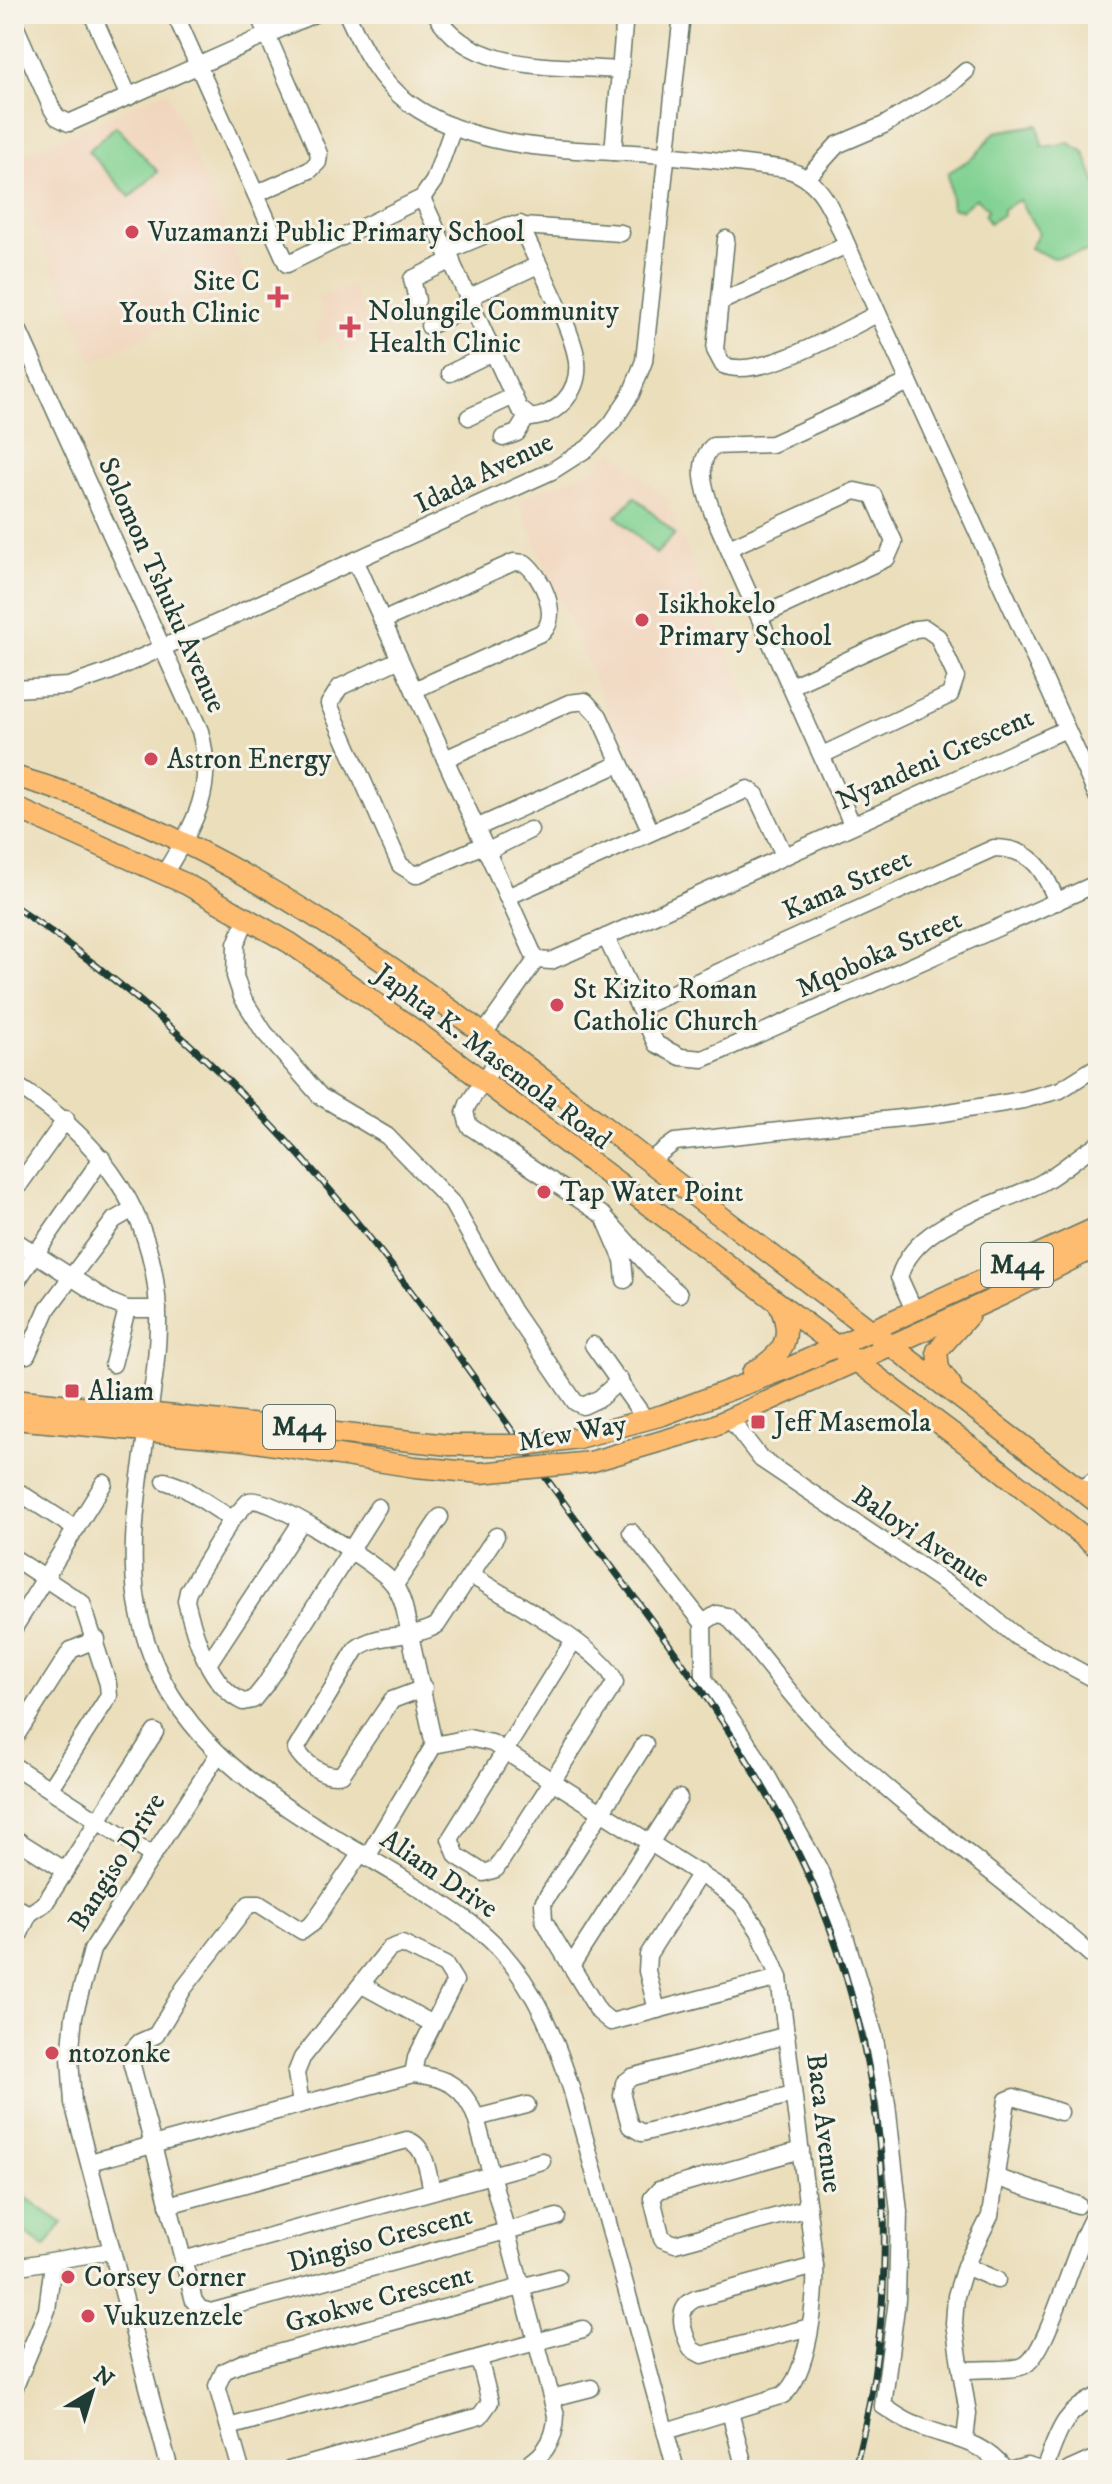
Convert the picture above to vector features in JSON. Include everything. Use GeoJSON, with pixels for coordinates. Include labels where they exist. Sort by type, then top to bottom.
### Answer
{"type":"FeatureCollection","features":[{"type":"Feature","properties":{"kind":"main road","name":"Japhta K. Masemola Road"},"geometry":{"type":"LineString","coordinates":[[14,776],[48,786],[183,841],[280,897],[421,991],[504,1050],[1098,1503]]}},
{"type":"Feature","properties":{"kind":"main road","name":"Japhta K. Masemola Road"},"geometry":{"type":"LineString","coordinates":[[14,807],[164,874],[247,917],[401,1020],[833,1347],[984,1457],[1098,1548]]}},
{"type":"Feature","properties":{"kind":"main road"},"geometry":{"type":"LineString","coordinates":[[401,1020],[421,991]]}},
{"type":"Feature","properties":{"kind":"main road","name":"Mew Way"},"geometry":{"type":"LineString","coordinates":[[14,1419],[147,1421],[449,1445],[526,1445],[578,1438],[646,1420],[711,1397],[833,1347],[1098,1227]]}},
{"type":"Feature","properties":{"kind":"main road","name":"Mew Way"},"geometry":{"type":"LineString","coordinates":[[14,1399],[481,1473],[590,1462],[653,1446],[730,1419],[977,1306],[1098,1246]]}},
{"type":"Feature","properties":{"kind":"main road"},"geometry":{"type":"LineString","coordinates":[[966,1403],[939,1369],[937,1351],[977,1306]]}},
{"type":"Feature","properties":{"kind":"main road"},"geometry":{"type":"LineString","coordinates":[[711,1397],[782,1350],[788,1333],[780,1307]]}},
{"type":"Feature","properties":{"kind":"street"},"geometry":{"type":"LineString","coordinates":[[92,14],[129,97]]}},
{"type":"Feature","properties":{"kind":"street"},"geometry":{"type":"LineString","coordinates":[[175,14],[287,264],[422,198],[434,181],[453,128]]}},
{"type":"Feature","properties":{"kind":"street"},"geometry":{"type":"LineString","coordinates":[[256,194],[310,170],[319,158],[258,14]]}},
{"type":"Feature","properties":{"kind":"street"},"geometry":{"type":"LineString","coordinates":[[14,23],[52,109],[64,122],[73,123],[314,14]]}},
{"type":"Feature","properties":{"kind":"street"},"geometry":{"type":"LineString","coordinates":[[347,14],[375,68],[392,88],[407,102],[453,128],[499,140],[780,168],[808,177],[837,145],[884,125],[950,85],[966,71]]}},
{"type":"Feature","properties":{"kind":"street"},"geometry":{"type":"LineString","coordinates":[[436,14],[450,32],[484,55],[619,70]]}},
{"type":"Feature","properties":{"kind":"street"},"geometry":{"type":"LineString","coordinates":[[613,152],[625,14]]}},
{"type":"Feature","properties":{"kind":"street","name":"Idada Avenue"},"geometry":{"type":"LineString","coordinates":[[14,689],[79,683],[162,650],[552,471],[588,448],[612,423],[640,373],[649,338],[682,14]]}},
{"type":"Feature","properties":{"kind":"street","name":"Nyandeni Crescent"},"geometry":{"type":"LineString","coordinates":[[536,960],[551,961],[1066,729],[847,245],[821,190],[808,177]]}},
{"type":"Feature","properties":{"kind":"street"},"geometry":{"type":"LineString","coordinates":[[422,198],[514,396],[527,417]]}},
{"type":"Feature","properties":{"kind":"street"},"geometry":{"type":"LineString","coordinates":[[520,224],[573,345],[578,367],[574,384],[561,406],[542,416],[527,417]]}},
{"type":"Feature","properties":{"kind":"street"},"geometry":{"type":"LineString","coordinates":[[417,300],[412,279],[500,227],[520,224],[621,233]]}},
{"type":"Feature","properties":{"kind":"street"},"geometry":{"type":"LineString","coordinates":[[726,239],[715,353],[723,365],[737,368],[764,365],[877,314]]}},
{"type":"Feature","properties":{"kind":"street"},"geometry":{"type":"LineString","coordinates":[[720,302],[847,245]]}},
{"type":"Feature","properties":{"kind":"street"},"geometry":{"type":"LineString","coordinates":[[429,326],[538,265]]}},
{"type":"Feature","properties":{"kind":"street","name":"Solomon Tshuku Avenue"},"geometry":{"type":"LineString","coordinates":[[14,320],[200,731],[206,757],[206,787],[183,841],[164,874]]}},
{"type":"Feature","properties":{"kind":"street"},"geometry":{"type":"LineString","coordinates":[[450,373],[493,352]]}},
{"type":"Feature","properties":{"kind":"street"},"geometry":{"type":"LineString","coordinates":[[852,824],[729,548],[704,483],[705,456],[710,449],[724,445],[772,444],[909,382]]}},
{"type":"Feature","properties":{"kind":"street"},"geometry":{"type":"LineString","coordinates":[[469,417],[514,396]]}},
{"type":"Feature","properties":{"kind":"street"},"geometry":{"type":"LineString","coordinates":[[503,438],[517,433],[527,417]]}},
{"type":"Feature","properties":{"kind":"street"},"geometry":{"type":"LineString","coordinates":[[729,548],[855,491],[873,495],[883,513],[894,542],[887,558],[761,616]]}},
{"type":"Feature","properties":{"kind":"street"},"geometry":{"type":"LineString","coordinates":[[356,562],[536,960],[483,1035]]}},
{"type":"Feature","properties":{"kind":"street"},"geometry":{"type":"LineString","coordinates":[[382,621],[514,562],[525,563],[535,574],[551,611],[551,622],[543,632],[414,690]]}},
{"type":"Feature","properties":{"kind":"street"},"geometry":{"type":"LineString","coordinates":[[791,686],[921,628],[938,637],[949,657],[956,677],[955,691],[950,695],[822,755]]}},
{"type":"Feature","properties":{"kind":"street"},"geometry":{"type":"LineString","coordinates":[[398,660],[340,687],[329,704],[400,865],[416,875],[530,830]]}},
{"type":"Feature","properties":{"kind":"street"},"geometry":{"type":"LineString","coordinates":[[445,759],[581,701],[595,709],[651,832]]}},
{"type":"Feature","properties":{"kind":"street"},"geometry":{"type":"LineString","coordinates":[[1066,729],[1098,798]]}},
{"type":"Feature","properties":{"kind":"street"},"geometry":{"type":"LineString","coordinates":[[476,828],[619,764]]}},
{"type":"Feature","properties":{"kind":"street"},"geometry":{"type":"LineString","coordinates":[[507,897],[748,789],[756,795],[784,855]]}},
{"type":"Feature","properties":{"kind":"street","name":"Kama Street"},"geometry":{"type":"LineString","coordinates":[[639,1008],[994,848],[1017,851],[1036,861],[1057,902]]}},
{"type":"Feature","properties":{"kind":"street","name":"Mqoboka Street"},"geometry":{"type":"LineString","coordinates":[[606,937],[653,1040],[662,1049],[687,1059],[709,1058],[1098,883]]}},
{"type":"Feature","properties":{"kind":"street"},"geometry":{"type":"LineString","coordinates":[[247,917],[236,944],[235,976],[242,997],[264,1032],[320,1096],[387,1136],[452,1203],[512,1310],[575,1402],[587,1405],[620,1380]]}},
{"type":"Feature","properties":{"kind":"street"},"geometry":{"type":"LineString","coordinates":[[504,1050],[465,1112],[469,1126],[604,1216],[652,1270],[679,1294]]}},
{"type":"Feature","properties":{"kind":"street"},"geometry":{"type":"LineString","coordinates":[[649,1161],[675,1142],[930,1115],[1049,1095],[1098,1066]]}},
{"type":"Feature","properties":{"kind":"street","name":"Aliam Drive"},"geometry":{"type":"LineString","coordinates":[[16,1090],[66,1119],[102,1158],[133,1209],[146,1246],[158,1309],[134,1536],[134,1588],[154,1664],[172,1699],[217,1756],[258,1788],[485,1935],[528,1985],[542,2010],[571,2088],[676,2470]]}},
{"type":"Feature","properties":{"kind":"street"},"geometry":{"type":"LineString","coordinates":[[14,1192],[66,1119]]}},
{"type":"Feature","properties":{"kind":"street"},"geometry":{"type":"LineString","coordinates":[[914,1310],[899,1277],[904,1263],[916,1249],[956,1220],[1053,1177],[1098,1144]]}},
{"type":"Feature","properties":{"kind":"street"},"geometry":{"type":"LineString","coordinates":[[14,1285],[102,1158]]}},
{"type":"Feature","properties":{"kind":"street"},"geometry":{"type":"LineString","coordinates":[[27,1355],[48,1308],[114,1220],[133,1209]]}},
{"type":"Feature","properties":{"kind":"street"},"geometry":{"type":"LineString","coordinates":[[604,1216],[623,1260],[625,1280]]}},
{"type":"Feature","properties":{"kind":"street"},"geometry":{"type":"LineString","coordinates":[[14,1240],[127,1309],[158,1309]]}},
{"type":"Feature","properties":{"kind":"street"},"geometry":{"type":"LineString","coordinates":[[113,1364],[127,1309]]}},
{"type":"Feature","properties":{"kind":"street"},"geometry":{"type":"LineString","coordinates":[[593,1345],[646,1420]]}},
{"type":"Feature","properties":{"kind":"street","name":"Baloyi Avenue"},"geometry":{"type":"LineString","coordinates":[[730,1419],[761,1459],[978,1605],[1017,1637],[1098,1681]]}},
{"type":"Feature","properties":{"kind":"street"},"geometry":{"type":"LineString","coordinates":[[1081,1490],[1098,1477]]}},
{"type":"Feature","properties":{"kind":"street"},"geometry":{"type":"LineString","coordinates":[[165,1481],[184,1488],[232,1519]]}},
{"type":"Feature","properties":{"kind":"street"},"geometry":{"type":"LineString","coordinates":[[14,1627],[104,1483]]}},
{"type":"Feature","properties":{"kind":"street"},"geometry":{"type":"LineString","coordinates":[[14,1489],[76,1529]]}},
{"type":"Feature","properties":{"kind":"street"},"geometry":{"type":"LineString","coordinates":[[364,1855],[434,1745],[424,1688],[395,1585],[350,1552],[302,1521],[258,1499],[242,1505],[186,1596],[208,1664],[232,1696],[243,1702],[253,1700],[350,1552],[378,1507]]}},
{"type":"Feature","properties":{"kind":"street"},"geometry":{"type":"LineString","coordinates":[[395,1585],[440,1517]]}},
{"type":"Feature","properties":{"kind":"street"},"geometry":{"type":"LineString","coordinates":[[208,1664],[302,1521]]}},
{"type":"Feature","properties":{"kind":"street"},"geometry":{"type":"LineString","coordinates":[[631,1532],[703,1623],[704,1679],[756,1756],[819,1869],[843,1929],[874,2034],[887,2104],[899,2212],[897,2300],[883,2406],[914,2425],[988,2450],[1005,2470]]}},
{"type":"Feature","properties":{"kind":"street"},"geometry":{"type":"LineString","coordinates":[[424,1688],[392,1700],[342,1774],[328,1775],[305,1761],[296,1749],[356,1649],[367,1643],[431,1629],[441,1621],[496,1536]]}},
{"type":"Feature","properties":{"kind":"street"},"geometry":{"type":"LineString","coordinates":[[14,1558],[82,1603],[97,1639],[109,1696],[50,1788]]}},
{"type":"Feature","properties":{"kind":"street"},"geometry":{"type":"LineString","coordinates":[[472,1576],[574,1640],[606,1663],[615,1683],[496,1869],[488,1873],[472,1867],[451,1849],[450,1839],[574,1640]]}},
{"type":"Feature","properties":{"kind":"street"},"geometry":{"type":"LineString","coordinates":[[703,1623],[717,1614],[727,1616],[797,1703],[842,1749],[1040,1907],[1098,1961]]}},
{"type":"Feature","properties":{"kind":"street"},"geometry":{"type":"LineString","coordinates":[[14,1739],[71,1650],[97,1639]]}},
{"type":"Feature","properties":{"kind":"street"},"geometry":{"type":"LineString","coordinates":[[14,1946],[22,1910],[39,1909],[155,1732]]}},
{"type":"Feature","properties":{"kind":"street","name":"Baca Avenue"},"geometry":{"type":"LineString","coordinates":[[434,1745],[469,1738],[505,1749],[700,1873],[741,1905],[759,1931],[779,1978],[815,2266],[816,2301],[810,2327],[795,2380],[788,2390],[775,2399],[666,2431]]}},
{"type":"Feature","properties":{"kind":"street"},"geometry":{"type":"LineString","coordinates":[[645,1744],[542,1907],[544,1920],[607,2021],[617,2022],[779,1978]]}},
{"type":"Feature","properties":{"kind":"street","name":"Bangiso Drive"},"geometry":{"type":"LineString","coordinates":[[170,2470],[73,2103],[70,2058],[77,2004],[92,1950],[217,1756]]}},
{"type":"Feature","properties":{"kind":"street"},"geometry":{"type":"LineString","coordinates":[[14,1766],[151,1855]]}},
{"type":"Feature","properties":{"kind":"street"},"geometry":{"type":"LineString","coordinates":[[571,1966],[679,1798]]}},
{"type":"Feature","properties":{"kind":"street"},"geometry":{"type":"LineString","coordinates":[[14,1838],[66,1871]]}},
{"type":"Feature","properties":{"kind":"street","name":"Dingiso Crescent"},"geometry":{"type":"LineString","coordinates":[[364,1855],[313,1923],[302,1931],[259,1904],[249,1904],[184,1988],[162,2019],[156,2035],[140,2042],[131,2051],[131,2069],[197,2306],[211,2312],[557,2217]]}},
{"type":"Feature","properties":{"kind":"street"},"geometry":{"type":"LineString","coordinates":[[657,2010],[647,1971],[648,1955],[700,1873]]}},
{"type":"Feature","properties":{"kind":"street"},"geometry":{"type":"LineString","coordinates":[[301,2104],[297,2066],[392,1946],[405,1944],[437,1960],[449,1969],[455,1981],[413,2074]]}},
{"type":"Feature","properties":{"kind":"street"},"geometry":{"type":"LineString","coordinates":[[362,1985],[433,2024]]}},
{"type":"Feature","properties":{"kind":"street"},"geometry":{"type":"LineString","coordinates":[[787,2035],[632,2077],[624,2083],[622,2096],[630,2126],[642,2133],[793,2094]]}},
{"type":"Feature","properties":{"kind":"street"},"geometry":{"type":"LineString","coordinates":[[90,2162],[413,2074],[447,2080],[459,2088],[476,2118],[539,2343],[556,2425],[549,2445],[535,2460],[515,2470]]}},
{"type":"Feature","properties":{"kind":"street"},"geometry":{"type":"LineString","coordinates":[[965,2440],[968,2413],[954,2310],[965,2266],[987,2224],[998,2178],[1008,2098],[1014,2097],[1060,2112]]}},
{"type":"Feature","properties":{"kind":"street"},"geometry":{"type":"LineString","coordinates":[[476,2118],[527,2105]]}},
{"type":"Feature","properties":{"kind":"street"},"geometry":{"type":"LineString","coordinates":[[168,2205],[407,2140],[416,2143],[421,2151],[432,2191]]}},
{"type":"Feature","properties":{"kind":"street"},"geometry":{"type":"LineString","coordinates":[[801,2150],[659,2190],[652,2198],[652,2210],[662,2239],[675,2244],[808,2208]]}},
{"type":"Feature","properties":{"kind":"street"},"geometry":{"type":"LineString","coordinates":[[183,2260],[542,2161]]}},
{"type":"Feature","properties":{"kind":"street"},"geometry":{"type":"LineString","coordinates":[[998,2178],[1078,2205]]}},
{"type":"Feature","properties":{"kind":"street"},"geometry":{"type":"LineString","coordinates":[[961,2371],[984,2367],[1022,2367],[1031,2360],[1049,2326],[1067,2272],[1098,2209]]}},
{"type":"Feature","properties":{"kind":"street"},"geometry":{"type":"LineString","coordinates":[[14,2267],[53,2263],[111,2251]]}},
{"type":"Feature","properties":{"kind":"street"},"geometry":{"type":"LineString","coordinates":[[14,2389],[47,2310],[53,2263]]}},
{"type":"Feature","properties":{"kind":"street"},"geometry":{"type":"LineString","coordinates":[[810,2327],[702,2355],[691,2349],[682,2314],[690,2301],[815,2266]]}},
{"type":"Feature","properties":{"kind":"street"},"geometry":{"type":"LineString","coordinates":[[965,2266],[997,2280]]}},
{"type":"Feature","properties":{"kind":"street","name":"Gxokwe Crescent"},"geometry":{"type":"LineString","coordinates":[[241,2470],[217,2386],[220,2374],[228,2369],[558,2277]]}},
{"type":"Feature","properties":{"kind":"street"},"geometry":{"type":"LineString","coordinates":[[229,2427],[583,2329]]}},
{"type":"Feature","properties":{"kind":"street"},"geometry":{"type":"LineString","coordinates":[[289,2470],[480,2416],[490,2402],[479,2358]]}},
{"type":"Feature","properties":{"kind":"street"},"geometry":{"type":"LineString","coordinates":[[552,2398],[591,2388]]}},
{"type":"Feature","properties":{"kind":"street"},"geometry":{"type":"LineString","coordinates":[[1013,2470],[1027,2466],[1042,2470],[1066,2416],[1082,2403],[1098,2396]]}},
{"type":"Feature","properties":{"kind":"street"},"geometry":{"type":"LineString","coordinates":[[730,2412],[745,2470]]}},
{"type":"Feature","properties":{"kind":"street"},"geometry":{"type":"LineString","coordinates":[[1069,2470],[1098,2457]]}},
{"type":"Feature","properties":{"kind":"shaded area","name":"Vuzamanzi Public Primary School"},"geometry":{"type":"Polygon","coordinates":[[[167,91],[249,284],[93,362],[14,180],[14,159],[167,91]]]}},
{"type":"Feature","properties":{"kind":"shaded area"},"geometry":{"type":"Polygon","coordinates":[[[352,286],[375,337],[341,353],[333,335],[318,344],[316,329],[325,313],[317,298],[352,286]]]}},
{"type":"Feature","properties":{"kind":"shaded area","name":"Isikhokelo Primary School"},"geometry":{"type":"Polygon","coordinates":[[[614,450],[666,499],[765,740],[643,793],[517,500],[592,470],[614,450]]]}},
{"type":"Feature","properties":{"kind":"green space"},"geometry":{"type":"Polygon","coordinates":[[[1038,125],[1043,147],[1069,143],[1084,152],[1098,188],[1098,250],[1053,258],[1030,248],[1039,233],[1019,200],[1003,209],[1003,214],[989,223],[985,215],[988,209],[976,198],[962,210],[952,208],[948,173],[975,156],[995,132],[1038,125]]]}},
{"type":"Feature","properties":{"kind":"green space"},"geometry":{"type":"Polygon","coordinates":[[[116,126],[158,172],[130,197],[88,151],[116,126]]]}},
{"type":"Feature","properties":{"kind":"green space"},"geometry":{"type":"Polygon","coordinates":[[[635,497],[675,534],[656,554],[616,516],[635,497]]]}},
{"type":"Feature","properties":{"kind":"green space"},"geometry":{"type":"Polygon","coordinates":[[[14,2189],[62,2223],[45,2247],[14,2225],[14,2189]]]}},
{"type":"Feature","properties":{"kind":"railway"},"geometry":{"type":"LineString","coordinates":[[14,906],[98,967],[177,1033],[288,1142],[355,1220],[419,1302],[685,1667],[722,1721],[788,1832],[815,1890],[838,1951],[870,2079],[879,2144],[884,2210],[884,2275],[879,2341],[869,2406],[854,2470]]}},
{"type":"Feature","properties":{"kind":"place","name":"Vuzamanzi Public Primary School"},"geometry":{"type":"Point","coordinates":[132,232]}},
{"type":"Feature","properties":{"kind":"place","name":"Site C Youth Clinic"},"geometry":{"type":"Point","coordinates":[278,297]}},
{"type":"Feature","properties":{"kind":"place","name":"Nolungile Community Health Clinic"},"geometry":{"type":"Point","coordinates":[350,327]}},
{"type":"Feature","properties":{"kind":"place","name":"Isikhokelo Primary School"},"geometry":{"type":"Point","coordinates":[642,620]}},
{"type":"Feature","properties":{"kind":"place","name":"Astron Energy"},"geometry":{"type":"Point","coordinates":[151,759]}},
{"type":"Feature","properties":{"kind":"place","name":"St Kizito Roman Catholic Church"},"geometry":{"type":"Point","coordinates":[557,1005]}},
{"type":"Feature","properties":{"kind":"place","name":"Tap Water Point"},"geometry":{"type":"Point","coordinates":[544,1192]}},
{"type":"Feature","properties":{"kind":"place","name":"Aliam"},"geometry":{"type":"Point","coordinates":[72,1391]}},
{"type":"Feature","properties":{"kind":"place","name":"Jeff Masemola"},"geometry":{"type":"Point","coordinates":[758,1422]}},
{"type":"Feature","properties":{"kind":"place","name":"ntozonke"},"geometry":{"type":"Point","coordinates":[52,2053]}},
{"type":"Feature","properties":{"kind":"place","name":"Corsey Corner"},"geometry":{"type":"Point","coordinates":[68,2277]}},
{"type":"Feature","properties":{"kind":"place","name":"Vukuzenzele"},"geometry":{"type":"Point","coordinates":[88,2316]}}]}
